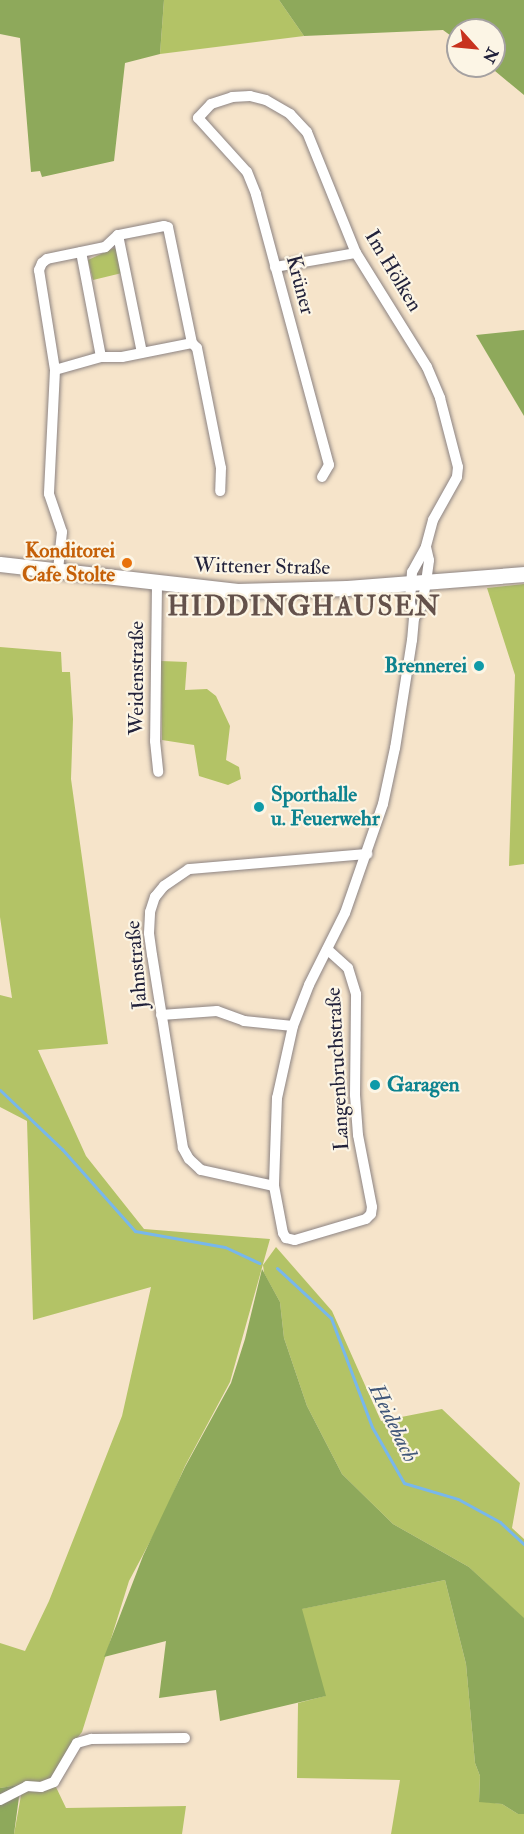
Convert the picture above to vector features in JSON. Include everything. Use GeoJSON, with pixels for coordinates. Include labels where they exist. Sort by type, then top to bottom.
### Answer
{"type":"FeatureCollection","features":[{"type":"Feature","properties":{"kind":"main road","name":"Wittener Straße"},"geometry":{"type":"LineString","coordinates":[[0,564],[157,584],[263,592],[524,574]]}},
{"type":"Feature","properties":{"kind":"street","name":"Im Hölken"},"geometry":{"type":"LineString","coordinates":[[198,118],[211,104],[232,97],[250,96],[266,100],[290,114],[307,132],[356,253],[427,367],[440,398],[457,460],[457,477],[434,520],[426,547],[417,560],[410,583]]}},
{"type":"Feature","properties":{"kind":"street","name":"Krüner"},"geometry":{"type":"LineString","coordinates":[[198,118],[247,172],[256,194],[329,465],[322,477]]}},
{"type":"Feature","properties":{"kind":"street"},"geometry":{"type":"LineString","coordinates":[[58,571],[62,532],[49,494],[55,370],[39,270],[47,259],[105,247],[118,236],[168,227],[192,343],[197,348],[221,468],[220,491]]}},
{"type":"Feature","properties":{"kind":"street"},"geometry":{"type":"LineString","coordinates":[[118,236],[142,353]]}},
{"type":"Feature","properties":{"kind":"street"},"geometry":{"type":"LineString","coordinates":[[81,252],[101,357]]}},
{"type":"Feature","properties":{"kind":"street"},"geometry":{"type":"LineString","coordinates":[[275,267],[356,253]]}},
{"type":"Feature","properties":{"kind":"street"},"geometry":{"type":"LineString","coordinates":[[55,370],[101,357],[142,353],[192,343]]}},
{"type":"Feature","properties":{"kind":"street","name":"Im Hölken"},"geometry":{"type":"LineString","coordinates":[[426,547],[429,560],[426,582]]}},
{"type":"Feature","properties":{"kind":"street","name":"Langenbruchstraße"},"geometry":{"type":"LineString","coordinates":[[414,618],[422,605],[426,582]]}},
{"type":"Feature","properties":{"kind":"street","name":"Langenbruchstraße"},"geometry":{"type":"LineString","coordinates":[[327,949],[348,968],[356,994],[355,1095],[358,1135],[372,1207],[371,1214],[366,1218],[295,1240],[286,1239],[274,1186],[277,1098],[293,1026],[327,949],[345,913],[383,804],[395,748],[414,618],[410,603],[410,583]]}},
{"type":"Feature","properties":{"kind":"street","name":"Weidenstraße"},"geometry":{"type":"LineString","coordinates":[[157,584],[155,741],[158,772]]}},
{"type":"Feature","properties":{"kind":"street","name":"Jahnstraße"},"geometry":{"type":"LineString","coordinates":[[274,1186],[201,1170],[189,1159],[177,1126],[149,933],[150,912],[155,897],[164,886],[189,869],[367,854]]}},
{"type":"Feature","properties":{"kind":"street","name":"Langenbruchstraße"},"geometry":{"type":"LineString","coordinates":[[161,1015],[217,1011],[244,1021],[293,1026]]}},
{"type":"Feature","properties":{"kind":"street"},"geometry":{"type":"LineString","coordinates":[[0,1800],[27,1786],[41,1787],[54,1782],[77,1743],[91,1739],[185,1738]]}},
{"type":"Feature","properties":{"kind":"green space"},"geometry":{"type":"Polygon","coordinates":[[[0,0],[164,0],[160,54],[125,63],[114,161],[42,177],[40,171],[31,172],[20,38],[0,34],[0,0]]]}},
{"type":"Feature","properties":{"kind":"green space"},"geometry":{"type":"Polygon","coordinates":[[[164,0],[279,0],[304,36],[160,54],[164,0]]]}},
{"type":"Feature","properties":{"kind":"green space"},"geometry":{"type":"Polygon","coordinates":[[[279,0],[524,0],[524,95],[503,78],[506,78],[506,18],[446,18],[446,32],[443,30],[304,36],[279,0]]]}},
{"type":"Feature","properties":{"kind":"green space"},"geometry":{"type":"Polygon","coordinates":[[[114,248],[119,250],[122,273],[93,280],[88,260],[114,248]]]}},
{"type":"Feature","properties":{"kind":"green space"},"geometry":{"type":"Polygon","coordinates":[[[524,330],[524,416],[476,335],[524,330]]]}},
{"type":"Feature","properties":{"kind":"green space"},"geometry":{"type":"Polygon","coordinates":[[[524,584],[524,864],[509,866],[515,675],[487,588],[524,584]]]}},
{"type":"Feature","properties":{"kind":"green space"},"geometry":{"type":"Polygon","coordinates":[[[0,647],[61,652],[62,672],[70,672],[73,719],[71,779],[108,1044],[38,1050],[86,1156],[144,1229],[270,1239],[230,1382],[185,1466],[161,1521],[129,1581],[82,1732],[70,1747],[52,1780],[0,1788],[0,1643],[25,1651],[49,1601],[122,1416],[151,1287],[33,1320],[27,1121],[0,1107],[0,995],[12,998],[0,917],[0,647]]]}},
{"type":"Feature","properties":{"kind":"green space"},"geometry":{"type":"Polygon","coordinates":[[[161,661],[187,662],[185,690],[207,689],[216,696],[230,726],[226,760],[239,767],[241,779],[228,785],[199,776],[194,745],[162,740],[161,661]]]}},
{"type":"Feature","properties":{"kind":"green space"},"geometry":{"type":"Polygon","coordinates":[[[276,1247],[332,1311],[381,1421],[442,1409],[520,1483],[512,1528],[524,1539],[524,1619],[469,1567],[393,1524],[342,1474],[307,1406],[284,1338],[280,1302],[264,1273],[263,1265],[276,1247]]]}},
{"type":"Feature","properties":{"kind":"green space"},"geometry":{"type":"Polygon","coordinates":[[[262,1269],[280,1302],[284,1338],[307,1406],[342,1474],[393,1524],[469,1567],[524,1618],[524,1814],[518,1814],[502,1804],[479,1802],[480,1776],[475,1763],[466,1664],[445,1580],[302,1609],[326,1696],[220,1721],[216,1690],[159,1698],[166,1641],[104,1657],[143,1556],[185,1467],[231,1383],[245,1339],[262,1269]]]}},
{"type":"Feature","properties":{"kind":"green space"},"geometry":{"type":"Polygon","coordinates":[[[445,1580],[466,1664],[475,1763],[480,1776],[479,1801],[502,1804],[518,1814],[524,1814],[524,1834],[391,1834],[400,1780],[297,1778],[298,1703],[325,1696],[301,1609],[445,1580]]]}},
{"type":"Feature","properties":{"kind":"green space"},"geometry":{"type":"Polygon","coordinates":[[[25,1784],[19,1797],[14,1834],[0,1834],[0,1788],[25,1784]]]}},
{"type":"Feature","properties":{"kind":"green space"},"geometry":{"type":"Polygon","coordinates":[[[55,1785],[66,1808],[186,1806],[182,1834],[14,1834],[22,1790],[55,1785]]]}},
{"type":"Feature","properties":{"kind":"waterway","name":"Heidebach"},"geometry":{"type":"LineString","coordinates":[[0,1090],[62,1149],[135,1231],[225,1247],[259,1263]]}},
{"type":"Feature","properties":{"kind":"waterway","name":"Heidebach"},"geometry":{"type":"LineString","coordinates":[[277,1268],[331,1318],[372,1427],[404,1483],[458,1499],[500,1522],[524,1544]]}},
{"type":"Feature","properties":{"kind":"place","name":"Konditorei Cafe Stolte"},"geometry":{"type":"Point","coordinates":[127,563]}},
{"type":"Feature","properties":{"kind":"place","name":"Brennerei"},"geometry":{"type":"Point","coordinates":[479,666]}},
{"type":"Feature","properties":{"kind":"place","name":"Sporthalle u. Feuerwehr"},"geometry":{"type":"Point","coordinates":[259,807]}},
{"type":"Feature","properties":{"kind":"place","name":"Garagen"},"geometry":{"type":"Point","coordinates":[375,1085]}},
{"type":"Feature","properties":{"kind":"district","name":"HIDDINGHAUSEN"},"geometry":{"type":"Point","coordinates":[304,607]}}]}
